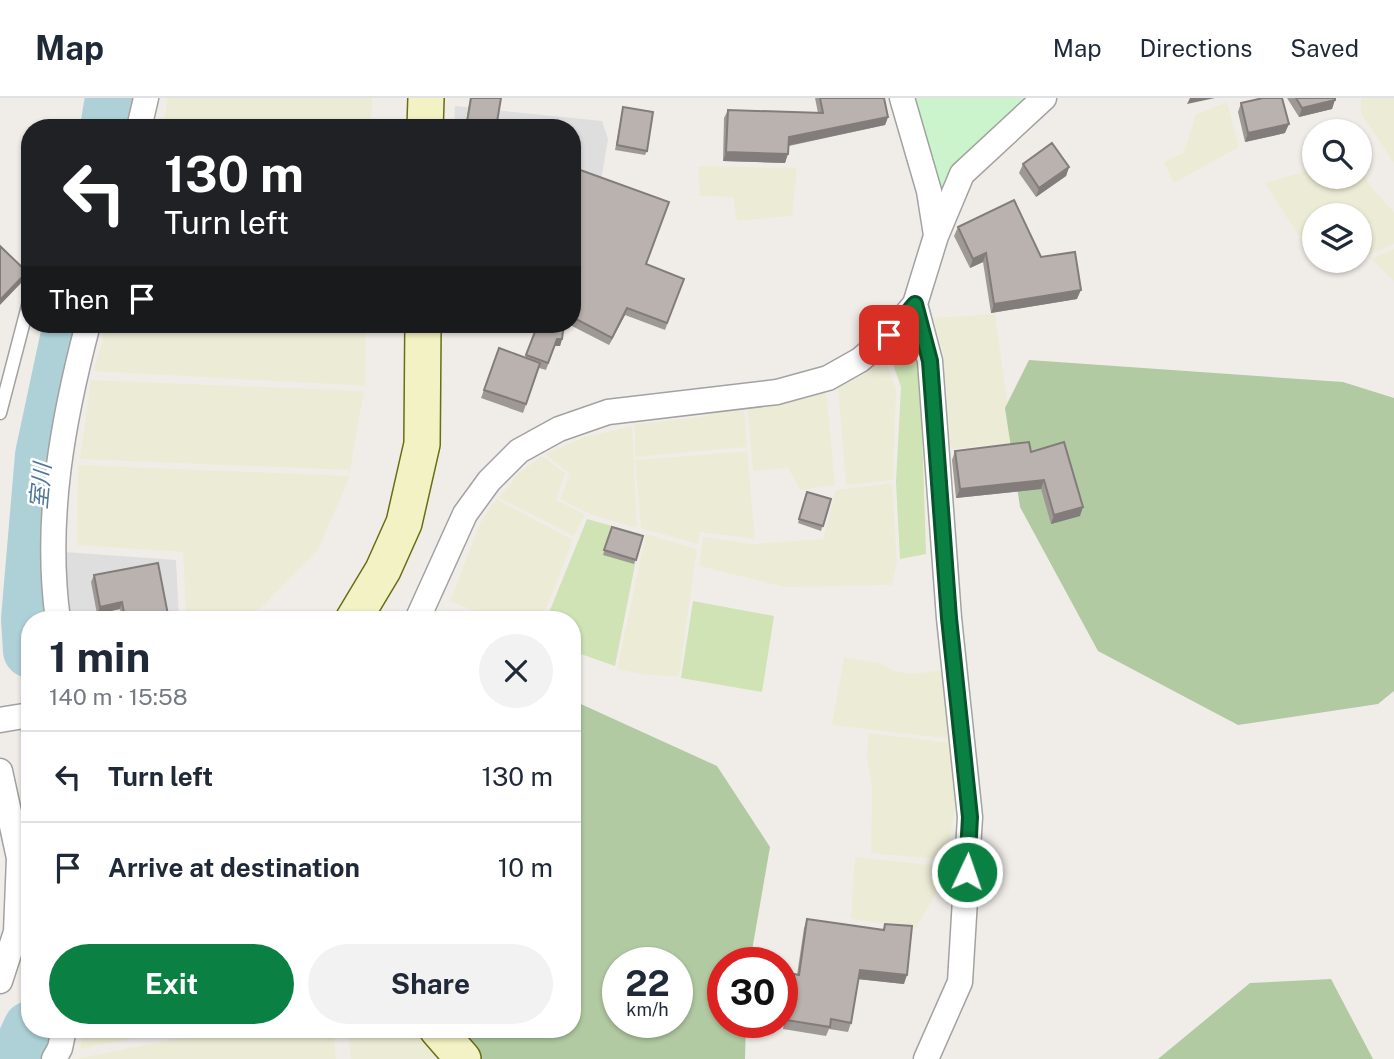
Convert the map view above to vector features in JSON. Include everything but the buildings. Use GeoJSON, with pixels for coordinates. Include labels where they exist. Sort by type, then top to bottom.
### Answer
{"type":"FeatureCollection","features":[{"type":"Feature","properties":{"kind":"main road"},"geometry":{"type":"LineString","coordinates":[[425,119],[426,98]]}},
{"type":"Feature","properties":{"kind":"main road"},"geometry":{"type":"LineString","coordinates":[[359,611],[383,570],[404,523],[422,444],[423,333]]}},
{"type":"Feature","properties":{"kind":"main road"},"geometry":{"type":"LineString","coordinates":[[445,1038],[463,1059]]}},
{"type":"Feature","properties":{"kind":"street"},"geometry":{"type":"LineString","coordinates":[[141,119],[146,98]]}},
{"type":"Feature","properties":{"kind":"street"},"geometry":{"type":"LineString","coordinates":[[902,98],[929,191],[936,236]]}},
{"type":"Feature","properties":{"kind":"street"},"geometry":{"type":"LineString","coordinates":[[421,611],[465,514],[489,481],[519,451],[559,429],[608,412],[777,392],[828,378],[860,360],[889,335],[915,304],[936,236],[962,174],[1044,98]]}},
{"type":"Feature","properties":{"kind":"street"},"geometry":{"type":"LineString","coordinates":[[915,304],[930,361],[949,618],[970,817],[960,982],[926,1059]]}},
{"type":"Feature","properties":{"kind":"street"},"geometry":{"type":"LineString","coordinates":[[57,611],[53,536],[60,456],[75,372],[86,333]]}},
{"type":"Feature","properties":{"kind":"street"},"geometry":{"type":"LineString","coordinates":[[0,720],[21,716]]}},
{"type":"Feature","properties":{"kind":"street"},"geometry":{"type":"LineString","coordinates":[[0,771],[19,858],[16,932],[0,981]]}},
{"type":"Feature","properties":{"kind":"street"},"geometry":{"type":"LineString","coordinates":[[54,1059],[62,1038]]}},
{"type":"Feature","properties":{"kind":"lane"},"geometry":{"type":"LineString","coordinates":[[0,413],[21,332]]}},
{"type":"Feature","properties":{"kind":"shaded area"},"geometry":{"type":"Polygon","coordinates":[[[455,106],[602,121],[608,139],[601,180],[581,236],[581,119],[454,119],[455,106]]]}},
{"type":"Feature","properties":{"kind":"shaded area"},"geometry":{"type":"Polygon","coordinates":[[[65,552],[176,560],[179,611],[66,611],[65,552]]]}},
{"type":"Feature","properties":{"kind":"green space"},"geometry":{"type":"Polygon","coordinates":[[[168,98],[372,98],[371,119],[164,119],[168,98]]]}},
{"type":"Feature","properties":{"kind":"green space"},"geometry":{"type":"Polygon","coordinates":[[[909,98],[1030,98],[945,190],[937,186],[909,98]]]}},
{"type":"Feature","properties":{"kind":"green space"},"geometry":{"type":"Polygon","coordinates":[[[1361,98],[1394,98],[1394,163],[1372,130],[1372,119],[1364,119],[1361,114],[1361,98]]]}},
{"type":"Feature","properties":{"kind":"green space"},"geometry":{"type":"Polygon","coordinates":[[[1227,102],[1239,147],[1174,183],[1164,162],[1184,152],[1196,114],[1227,102]]]}},
{"type":"Feature","properties":{"kind":"green space"},"geometry":{"type":"Polygon","coordinates":[[[698,166],[797,168],[792,216],[737,221],[733,197],[700,196],[698,166]]]}},
{"type":"Feature","properties":{"kind":"green space"},"geometry":{"type":"Polygon","coordinates":[[[1302,172],[1302,189],[1372,188],[1394,212],[1394,244],[1372,253],[1372,203],[1302,203],[1302,236],[1298,235],[1265,183],[1302,172]]]}},
{"type":"Feature","properties":{"kind":"green space"},"geometry":{"type":"Polygon","coordinates":[[[1394,249],[1394,281],[1372,260],[1394,249]]]}},
{"type":"Feature","properties":{"kind":"green space"},"geometry":{"type":"Polygon","coordinates":[[[995,314],[1013,443],[951,449],[943,352],[933,318],[995,314]]]}},
{"type":"Feature","properties":{"kind":"green space"},"geometry":{"type":"Polygon","coordinates":[[[104,333],[366,333],[365,386],[94,371],[104,333]]]}},
{"type":"Feature","properties":{"kind":"green space"},"geometry":{"type":"Polygon","coordinates":[[[900,336],[913,337],[920,363],[926,554],[900,559],[896,482],[901,387],[888,350],[900,336]]]}},
{"type":"Feature","properties":{"kind":"green space"},"geometry":{"type":"Polygon","coordinates":[[[883,353],[896,389],[893,480],[846,485],[838,387],[864,374],[883,353]]]}},
{"type":"Feature","properties":{"kind":"green space"},"geometry":{"type":"Polygon","coordinates":[[[1029,360],[1343,382],[1394,398],[1394,691],[1378,704],[1238,725],[1098,651],[1020,507],[1005,408],[1029,360]]]}},
{"type":"Feature","properties":{"kind":"green space"},"geometry":{"type":"Polygon","coordinates":[[[91,380],[364,391],[350,470],[80,459],[91,380]]]}},
{"type":"Feature","properties":{"kind":"green space"},"geometry":{"type":"Polygon","coordinates":[[[826,390],[835,485],[800,490],[788,468],[753,471],[747,404],[826,390]]]}},
{"type":"Feature","properties":{"kind":"green space"},"geometry":{"type":"Polygon","coordinates":[[[744,406],[747,447],[635,457],[635,424],[700,417],[744,406]]]}},
{"type":"Feature","properties":{"kind":"green space"},"geometry":{"type":"Polygon","coordinates":[[[632,426],[637,528],[590,514],[560,499],[570,474],[545,454],[584,437],[632,426]]]}},
{"type":"Feature","properties":{"kind":"green space"},"geometry":{"type":"Polygon","coordinates":[[[747,451],[755,539],[700,532],[698,544],[641,528],[635,460],[747,451]]]}},
{"type":"Feature","properties":{"kind":"green space"},"geometry":{"type":"Polygon","coordinates":[[[542,456],[565,473],[556,500],[585,514],[574,536],[499,498],[517,474],[542,456]]]}},
{"type":"Feature","properties":{"kind":"green space"},"geometry":{"type":"Polygon","coordinates":[[[78,465],[350,476],[318,550],[256,611],[186,611],[183,552],[77,545],[78,465]]]}},
{"type":"Feature","properties":{"kind":"green space"},"geometry":{"type":"Polygon","coordinates":[[[892,483],[897,562],[892,585],[784,587],[699,566],[703,537],[753,544],[823,539],[836,490],[892,483]]]}},
{"type":"Feature","properties":{"kind":"green space"},"geometry":{"type":"Polygon","coordinates":[[[496,499],[573,540],[545,611],[475,611],[450,601],[480,523],[496,499]]]}},
{"type":"Feature","properties":{"kind":"green space"},"geometry":{"type":"Polygon","coordinates":[[[587,519],[641,534],[615,666],[581,654],[581,611],[550,611],[587,519]]]}},
{"type":"Feature","properties":{"kind":"green space"},"geometry":{"type":"Polygon","coordinates":[[[646,534],[697,549],[679,676],[646,675],[617,669],[646,534]]]}},
{"type":"Feature","properties":{"kind":"green space"},"geometry":{"type":"Polygon","coordinates":[[[693,601],[774,616],[762,692],[681,678],[693,601]]]}},
{"type":"Feature","properties":{"kind":"green space"},"geometry":{"type":"Polygon","coordinates":[[[844,657],[880,663],[894,671],[911,674],[942,670],[951,739],[832,725],[844,657]]]}},
{"type":"Feature","properties":{"kind":"green space"},"geometry":{"type":"Polygon","coordinates":[[[581,704],[717,766],[770,847],[753,947],[707,947],[707,1038],[746,1038],[745,1059],[438,1059],[428,1038],[581,1038],[581,704]]]}},
{"type":"Feature","properties":{"kind":"green space"},"geometry":{"type":"Polygon","coordinates":[[[868,733],[952,743],[956,802],[946,860],[871,853],[872,788],[867,757],[868,733]]]}},
{"type":"Feature","properties":{"kind":"green space"},"geometry":{"type":"Polygon","coordinates":[[[855,857],[940,866],[935,895],[916,928],[851,919],[855,857]]]}},
{"type":"Feature","properties":{"kind":"green space"},"geometry":{"type":"Polygon","coordinates":[[[1331,979],[1373,1059],[1158,1059],[1250,983],[1331,979]]]}},
{"type":"Feature","properties":{"kind":"green space"},"geometry":{"type":"Polygon","coordinates":[[[82,1038],[134,1038],[80,1049],[82,1038]]]}},
{"type":"Feature","properties":{"kind":"green space"},"geometry":{"type":"Polygon","coordinates":[[[181,1038],[334,1038],[336,1059],[75,1059],[181,1038]]]}},
{"type":"Feature","properties":{"kind":"green space"},"geometry":{"type":"Polygon","coordinates":[[[349,1038],[433,1038],[448,1059],[351,1059],[349,1038]]]}},
{"type":"Feature","properties":{"kind":"waterway","name":"室川"},"geometry":{"type":"LineString","coordinates":[[108,119],[112,98]]}},
{"type":"Feature","properties":{"kind":"waterway","name":"室川"},"geometry":{"type":"LineString","coordinates":[[29,611],[42,455],[68,333]]}},
{"type":"Feature","properties":{"kind":"waterway","name":"室川"},"geometry":{"type":"LineString","coordinates":[[16,1059],[25,1038]]}},
{"type":"Feature","properties":{"kind":"route"},"geometry":{"type":"LineString","coordinates":[[889,335],[915,304],[930,361],[949,618],[970,817],[967,872]]}}]}
